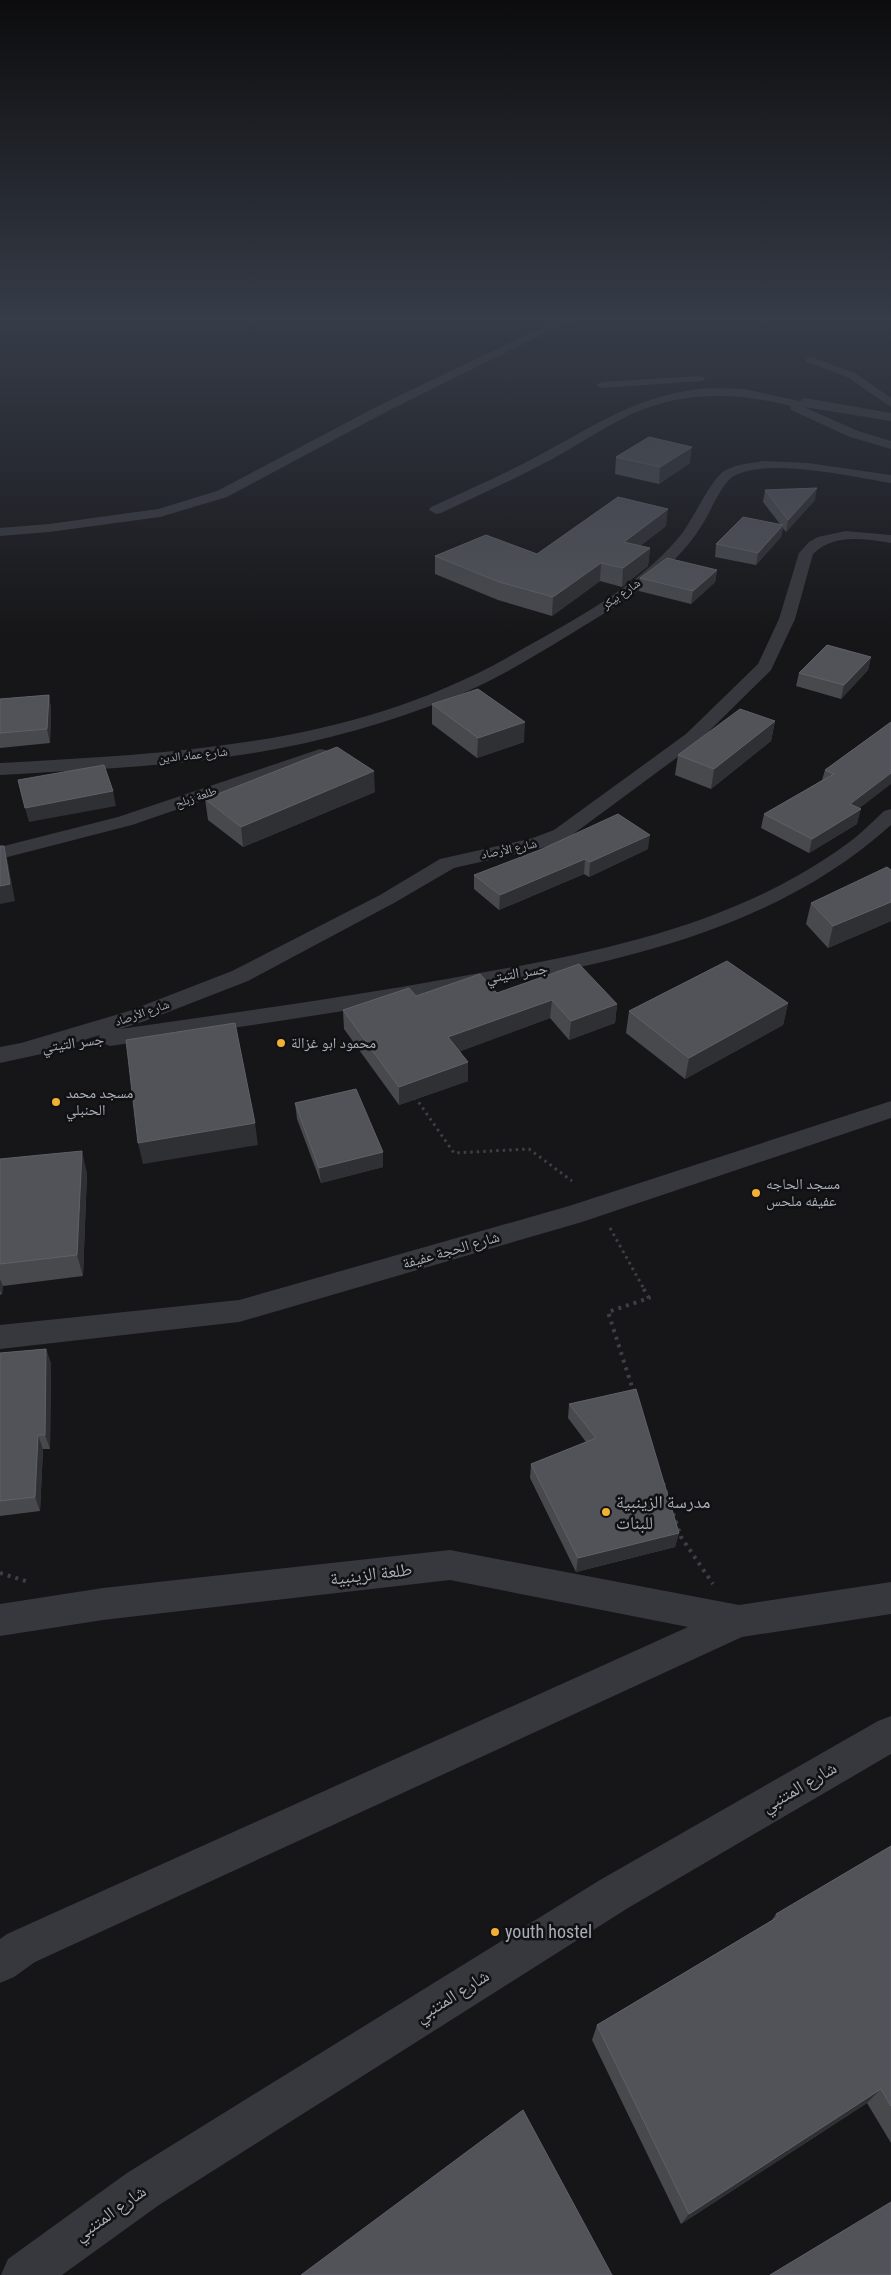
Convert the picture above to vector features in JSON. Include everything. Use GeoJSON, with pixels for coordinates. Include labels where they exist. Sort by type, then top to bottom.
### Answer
{"type":"FeatureCollection","features":[{"type":"Feature","properties":{"kind":"street"},"geometry":{"type":"LineString","coordinates":[[0,532],[49,528],[160,513],[222,494],[353,424]]}},
{"type":"Feature","properties":{"kind":"street"},"geometry":{"type":"LineString","coordinates":[[436,510],[552,454],[604,424]]}},
{"type":"Feature","properties":{"kind":"street"},"geometry":{"type":"LineString","coordinates":[[832,424],[854,434],[891,445]]}},
{"type":"Feature","properties":{"kind":"street","name":"شارع بيكر"},"geometry":{"type":"LineString","coordinates":[[383,717],[453,692],[506,666],[593,614],[636,584],[666,560],[690,532],[710,503],[722,478],[730,473],[745,468],[787,465],[891,479]]}},
{"type":"Feature","properties":{"kind":"street","name":"شارع الأرصاد"},"geometry":{"type":"LineString","coordinates":[[11,1053],[137,1016],[240,976],[387,898],[447,863],[539,843],[561,834],[692,738],[765,666],[787,619],[809,548],[822,540],[856,534],[891,539]]}},
{"type":"Feature","properties":{"kind":"street","name":"شارع عماد الدين"},"geometry":{"type":"LineString","coordinates":[[0,770],[230,752],[326,734],[383,717]]}},
{"type":"Feature","properties":{"kind":"street","name":"طلعة زبلح"},"geometry":{"type":"LineString","coordinates":[[0,853],[126,821],[316,757],[383,717]]}},
{"type":"Feature","properties":{"kind":"street","name":"جسر التيتي"},"geometry":{"type":"LineString","coordinates":[[11,1053],[343,1005],[559,966],[649,944],[730,916],[799,884],[855,847],[891,815]]}},
{"type":"Feature","properties":{"kind":"street","name":"شارع الحجة عفيفة"},"geometry":{"type":"LineString","coordinates":[[0,1337],[239,1312],[598,1206],[891,1109]]}},
{"type":"Feature","properties":{"kind":"street","name":"طلعة الزينبية"},"geometry":{"type":"LineString","coordinates":[[0,1620],[103,1604],[450,1565],[739,1621]]}},
{"type":"Feature","properties":{"kind":"street"},"geometry":{"type":"LineString","coordinates":[[0,1963],[30,1944],[739,1621],[891,1598]]}},
{"type":"Feature","properties":{"kind":"street","name":"شارع المتنبي"},"geometry":{"type":"LineString","coordinates":[[24,2275],[143,2189],[597,1904],[891,1734]]}},
{"type":"Feature","properties":{"kind":"path"},"geometry":{"type":"LineString","coordinates":[[411,1091],[454,1153],[529,1149],[572,1181]]}},
{"type":"Feature","properties":{"kind":"path"},"geometry":{"type":"LineString","coordinates":[[598,1206],[648,1298],[608,1312],[635,1396]]}},
{"type":"Feature","properties":{"kind":"path"},"geometry":{"type":"LineString","coordinates":[[663,1481],[681,1537],[739,1621]]}},
{"type":"Feature","properties":{"kind":"building"},"geometry":{"type":"Polygon","coordinates":[[[649,437],[692,447],[660,467],[616,457],[649,437]]]}},
{"type":"Feature","properties":{"kind":"building"},"geometry":{"type":"Polygon","coordinates":[[[817,488],[788,520],[765,490],[817,488]]]}},
{"type":"Feature","properties":{"kind":"building"},"geometry":{"type":"Polygon","coordinates":[[[618,497],[668,509],[624,542],[650,548],[623,568],[601,563],[553,597],[499,582],[435,556],[486,535],[537,554],[618,497]]]}},
{"type":"Feature","properties":{"kind":"building"},"geometry":{"type":"Polygon","coordinates":[[[743,517],[783,525],[758,553],[716,544],[743,517]]]}},
{"type":"Feature","properties":{"kind":"building"},"geometry":{"type":"Polygon","coordinates":[[[667,558],[717,570],[693,591],[640,578],[667,558]]]}},
{"type":"Feature","properties":{"kind":"building"},"geometry":{"type":"Polygon","coordinates":[[[827,645],[871,657],[844,685],[799,673],[827,645]]]}},
{"type":"Feature","properties":{"kind":"building"},"geometry":{"type":"Polygon","coordinates":[[[478,689],[525,722],[478,738],[432,704],[478,689]]]}},
{"type":"Feature","properties":{"kind":"building"},"geometry":{"type":"Polygon","coordinates":[[[49,695],[47,729],[0,733],[0,699],[49,695]]]}},
{"type":"Feature","properties":{"kind":"building"},"geometry":{"type":"Polygon","coordinates":[[[740,709],[775,721],[714,769],[678,755],[740,709]]]}},
{"type":"Feature","properties":{"kind":"building"},"geometry":{"type":"Polygon","coordinates":[[[891,722],[891,773],[850,804],[861,809],[812,839],[764,814],[834,774],[825,770],[891,722]]]}},
{"type":"Feature","properties":{"kind":"building"},"geometry":{"type":"Polygon","coordinates":[[[337,747],[374,771],[241,827],[205,799],[337,747]]]}},
{"type":"Feature","properties":{"kind":"building"},"geometry":{"type":"Polygon","coordinates":[[[104,765],[113,791],[25,808],[18,780],[104,765]]]}},
{"type":"Feature","properties":{"kind":"building"},"geometry":{"type":"Polygon","coordinates":[[[618,814],[650,835],[590,862],[585,859],[500,895],[474,875],[542,849],[618,814]]]}},
{"type":"Feature","properties":{"kind":"building"},"geometry":{"type":"Polygon","coordinates":[[[0,846],[4,846],[10,884],[0,886],[0,846]]]}},
{"type":"Feature","properties":{"kind":"building"},"geometry":{"type":"Polygon","coordinates":[[[887,867],[891,870],[891,902],[833,926],[811,903],[887,867]]]}},
{"type":"Feature","properties":{"kind":"building"},"geometry":{"type":"Polygon","coordinates":[[[727,961],[788,1003],[689,1058],[629,1011],[727,961]]]}},
{"type":"Feature","properties":{"kind":"building"},"geometry":{"type":"Polygon","coordinates":[[[579,964],[617,1004],[571,1021],[552,1000],[448,1037],[468,1062],[399,1087],[343,1010],[409,988],[416,996],[480,974],[497,993],[579,964]]]}},
{"type":"Feature","properties":{"kind":"building"},"geometry":{"type":"Polygon","coordinates":[[[235,1023],[255,1123],[138,1143],[126,1040],[235,1023]]]}},
{"type":"Feature","properties":{"kind":"building"},"geometry":{"type":"Polygon","coordinates":[[[356,1089],[383,1152],[319,1168],[295,1103],[356,1089]]]}},
{"type":"Feature","properties":{"kind":"building"},"geometry":{"type":"Polygon","coordinates":[[[82,1151],[77,1255],[0,1264],[0,1159],[82,1151]]]}},
{"type":"Feature","properties":{"kind":"building"},"geometry":{"type":"Polygon","coordinates":[[[46,1349],[45,1435],[38,1435],[35,1497],[0,1501],[0,1353],[46,1349]]]}},
{"type":"Feature","properties":{"kind":"building","name":"مدرسة الزينبية للبنات"},"geometry":{"type":"Polygon","coordinates":[[[636,1389],[679,1533],[578,1558],[531,1464],[596,1438],[569,1404],[636,1389]]]}},
{"type":"Feature","properties":{"kind":"building"},"geometry":{"type":"Polygon","coordinates":[[[891,1846],[891,2106],[881,2089],[689,2214],[597,2025],[778,1917],[776,1914],[891,1846]]]}},
{"type":"Feature","properties":{"kind":"building"},"geometry":{"type":"Polygon","coordinates":[[[523,2110],[612,2275],[301,2275],[523,2110]]]}},
{"type":"Feature","properties":{"kind":"building"},"geometry":{"type":"Polygon","coordinates":[[[891,2202],[891,2275],[770,2275],[891,2202]]]}},
{"type":"Feature","properties":{"kind":"place","name":"محمود ابو غزالة"},"geometry":{"type":"Point","coordinates":[281,1043]}},
{"type":"Feature","properties":{"kind":"place","name":"مسجد محمد الحنبلي"},"geometry":{"type":"Point","coordinates":[56,1102]}},
{"type":"Feature","properties":{"kind":"place","name":"مسجد الحاجه عفيفه ملحس"},"geometry":{"type":"Point","coordinates":[756,1193]}},
{"type":"Feature","properties":{"kind":"place","name":"مدرسة الزينبية للبنات"},"geometry":{"type":"Point","coordinates":[606,1512]}},
{"type":"Feature","properties":{"kind":"place","name":"youth hostel"},"geometry":{"type":"Point","coordinates":[495,1932]}}]}
